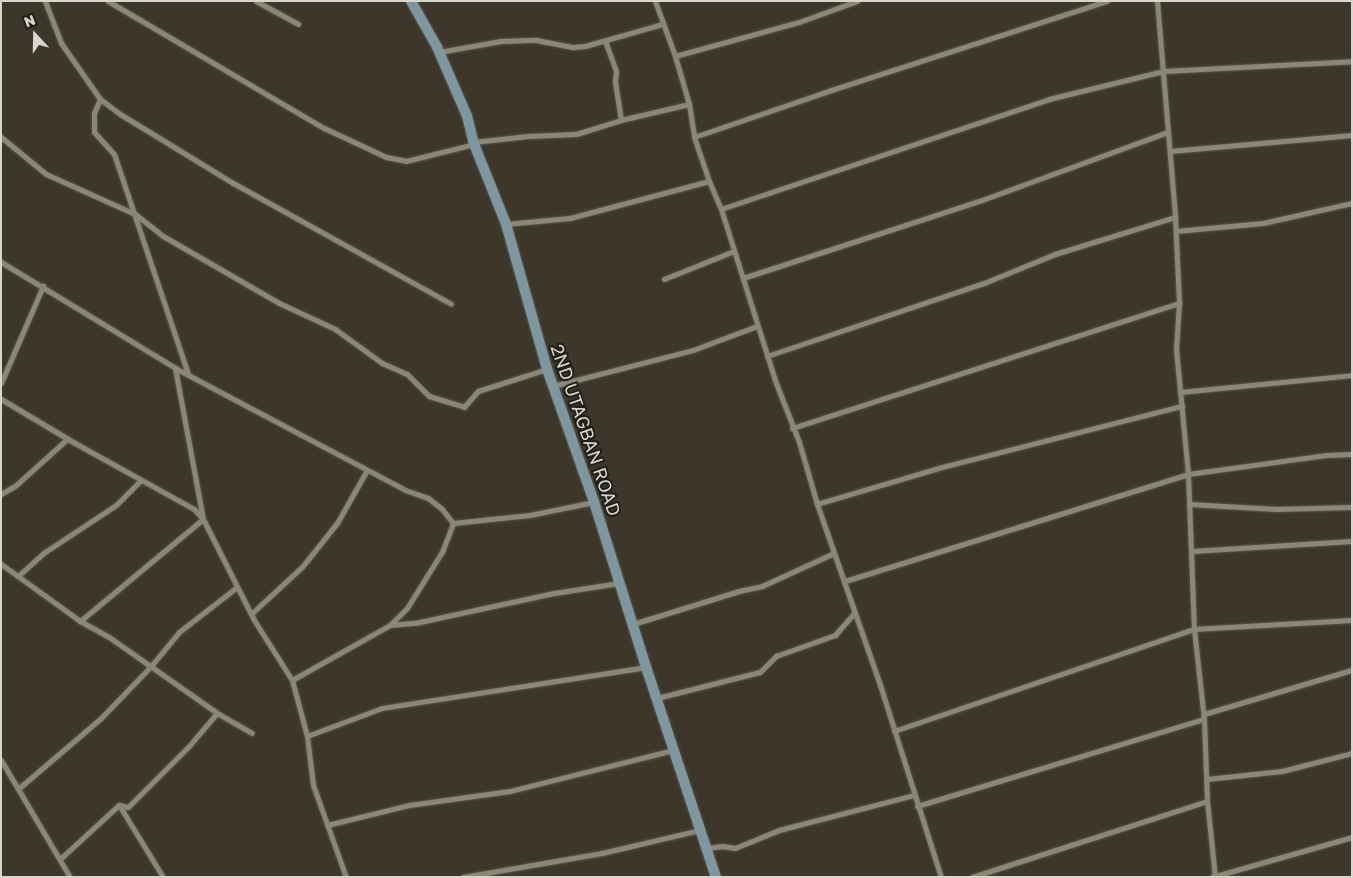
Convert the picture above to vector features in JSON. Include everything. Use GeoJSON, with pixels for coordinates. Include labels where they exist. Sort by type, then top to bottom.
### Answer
{"type":"FeatureCollection","features":[{"type":"Feature","properties":{"kind":"street"},"geometry":{"type":"LineString","coordinates":[[45,1],[61,43],[100,99],[120,114],[233,183],[451,304]]}},
{"type":"Feature","properties":{"kind":"street"},"geometry":{"type":"LineString","coordinates":[[108,1],[324,128],[386,157],[406,161],[474,143],[528,136],[576,134],[621,120],[689,104]]}},
{"type":"Feature","properties":{"kind":"street"},"geometry":{"type":"LineString","coordinates":[[256,1],[298,24]]}},
{"type":"Feature","properties":{"kind":"street","name":"2ND UTAGBAN ROAD"},"geometry":{"type":"LineString","coordinates":[[411,1],[439,52],[467,116],[474,143],[506,224],[546,369],[594,502],[656,698],[716,877]]}},
{"type":"Feature","properties":{"kind":"street"},"geometry":{"type":"LineString","coordinates":[[655,1],[675,56],[689,104],[694,136],[709,182],[722,209],[757,326],[792,428],[799,442],[817,504],[845,581],[917,806],[942,877]]}},
{"type":"Feature","properties":{"kind":"street"},"geometry":{"type":"LineString","coordinates":[[675,56],[799,22],[857,1]]}},
{"type":"Feature","properties":{"kind":"street"},"geometry":{"type":"LineString","coordinates":[[694,136],[1107,1]]}},
{"type":"Feature","properties":{"kind":"street"},"geometry":{"type":"LineString","coordinates":[[1157,1],[1176,231],[1179,304],[1176,349],[1188,474],[1194,629],[1204,716],[1207,801],[1213,876],[1352,837]]}},
{"type":"Feature","properties":{"kind":"street"},"geometry":{"type":"LineString","coordinates":[[439,52],[501,41],[536,40],[573,47],[605,41],[662,24]]}},
{"type":"Feature","properties":{"kind":"street"},"geometry":{"type":"LineString","coordinates":[[605,41],[616,71],[615,82],[621,120]]}},
{"type":"Feature","properties":{"kind":"street"},"geometry":{"type":"LineString","coordinates":[[722,209],[1049,99],[1164,71],[1352,61]]}},
{"type":"Feature","properties":{"kind":"street"},"geometry":{"type":"LineString","coordinates":[[100,99],[94,113],[94,132],[114,154],[188,375]]}},
{"type":"Feature","properties":{"kind":"street"},"geometry":{"type":"LineString","coordinates":[[743,278],[991,197],[1168,132]]}},
{"type":"Feature","properties":{"kind":"street"},"geometry":{"type":"LineString","coordinates":[[1170,151],[1352,135]]}},
{"type":"Feature","properties":{"kind":"street"},"geometry":{"type":"LineString","coordinates":[[1,137],[46,174],[135,214],[163,236],[279,303],[335,329],[382,362],[407,374],[429,396],[464,407],[478,391],[546,369]]}},
{"type":"Feature","properties":{"kind":"street"},"geometry":{"type":"LineString","coordinates":[[506,224],[570,218],[709,182]]}},
{"type":"Feature","properties":{"kind":"street"},"geometry":{"type":"LineString","coordinates":[[1176,231],[1263,223],[1352,203]]}},
{"type":"Feature","properties":{"kind":"street"},"geometry":{"type":"LineString","coordinates":[[767,356],[984,283],[1055,254],[1175,217]]}},
{"type":"Feature","properties":{"kind":"street"},"geometry":{"type":"LineString","coordinates":[[664,279],[734,251]]}},
{"type":"Feature","properties":{"kind":"street"},"geometry":{"type":"LineString","coordinates":[[1,262],[175,368],[405,490],[428,498],[442,509],[453,524]]}},
{"type":"Feature","properties":{"kind":"street"},"geometry":{"type":"LineString","coordinates":[[1,383],[43,286]]}},
{"type":"Feature","properties":{"kind":"street"},"geometry":{"type":"LineString","coordinates":[[792,428],[1179,304]]}},
{"type":"Feature","properties":{"kind":"street"},"geometry":{"type":"LineString","coordinates":[[552,386],[693,350],[757,326]]}},
{"type":"Feature","properties":{"kind":"street"},"geometry":{"type":"LineString","coordinates":[[175,368],[203,518],[251,614],[292,680],[307,736],[313,786],[346,877]]}},
{"type":"Feature","properties":{"kind":"street"},"geometry":{"type":"LineString","coordinates":[[1180,392],[1352,375]]}},
{"type":"Feature","properties":{"kind":"street"},"geometry":{"type":"LineString","coordinates":[[1,399],[67,439],[194,510],[203,518]]}},
{"type":"Feature","properties":{"kind":"street"},"geometry":{"type":"LineString","coordinates":[[817,504],[942,466],[1182,406]]}},
{"type":"Feature","properties":{"kind":"street"},"geometry":{"type":"LineString","coordinates":[[1,494],[15,486],[67,439]]}},
{"type":"Feature","properties":{"kind":"street"},"geometry":{"type":"LineString","coordinates":[[845,581],[1188,474],[1326,455],[1352,454]]}},
{"type":"Feature","properties":{"kind":"street"},"geometry":{"type":"LineString","coordinates":[[251,614],[302,567],[326,538],[337,523],[367,470]]}},
{"type":"Feature","properties":{"kind":"street"},"geometry":{"type":"LineString","coordinates":[[18,576],[45,552],[116,505],[141,480]]}},
{"type":"Feature","properties":{"kind":"street"},"geometry":{"type":"LineString","coordinates":[[453,524],[530,515],[594,502]]}},
{"type":"Feature","properties":{"kind":"street"},"geometry":{"type":"LineString","coordinates":[[1190,504],[1276,509],[1352,507]]}},
{"type":"Feature","properties":{"kind":"street"},"geometry":{"type":"LineString","coordinates":[[80,621],[203,518]]}},
{"type":"Feature","properties":{"kind":"street"},"geometry":{"type":"LineString","coordinates":[[292,680],[390,625],[407,608],[442,552],[453,524]]}},
{"type":"Feature","properties":{"kind":"street"},"geometry":{"type":"LineString","coordinates":[[1192,551],[1352,541]]}},
{"type":"Feature","properties":{"kind":"street"},"geometry":{"type":"LineString","coordinates":[[632,624],[739,590],[762,586],[834,553]]}},
{"type":"Feature","properties":{"kind":"street"},"geometry":{"type":"LineString","coordinates":[[1,564],[80,621],[109,637],[217,713],[252,733]]}},
{"type":"Feature","properties":{"kind":"street"},"geometry":{"type":"LineString","coordinates":[[390,625],[415,623],[554,593],[619,583]]}},
{"type":"Feature","properties":{"kind":"street"},"geometry":{"type":"LineString","coordinates":[[18,789],[101,718],[151,666],[179,632],[237,587]]}},
{"type":"Feature","properties":{"kind":"street"},"geometry":{"type":"LineString","coordinates":[[656,698],[760,672],[776,656],[835,635],[855,612]]}},
{"type":"Feature","properties":{"kind":"street"},"geometry":{"type":"LineString","coordinates":[[894,731],[1194,629],[1352,620]]}},
{"type":"Feature","properties":{"kind":"street"},"geometry":{"type":"LineString","coordinates":[[307,736],[382,708],[646,667]]}},
{"type":"Feature","properties":{"kind":"street"},"geometry":{"type":"LineString","coordinates":[[917,806],[1352,670]]}},
{"type":"Feature","properties":{"kind":"street"},"geometry":{"type":"LineString","coordinates":[[119,805],[128,807],[189,746],[217,713]]}},
{"type":"Feature","properties":{"kind":"street"},"geometry":{"type":"LineString","coordinates":[[327,825],[409,805],[510,791],[673,750]]}},
{"type":"Feature","properties":{"kind":"street"},"geometry":{"type":"LineString","coordinates":[[1207,779],[1282,770],[1352,753]]}},
{"type":"Feature","properties":{"kind":"street"},"geometry":{"type":"LineString","coordinates":[[1,760],[70,877]]}},
{"type":"Feature","properties":{"kind":"street"},"geometry":{"type":"LineString","coordinates":[[706,848],[722,846],[735,848],[779,830],[914,795]]}},
{"type":"Feature","properties":{"kind":"street"},"geometry":{"type":"LineString","coordinates":[[972,877],[1207,801]]}},
{"type":"Feature","properties":{"kind":"street"},"geometry":{"type":"LineString","coordinates":[[60,859],[119,805]]}},
{"type":"Feature","properties":{"kind":"street"},"geometry":{"type":"LineString","coordinates":[[119,805],[163,877]]}},
{"type":"Feature","properties":{"kind":"street"},"geometry":{"type":"LineString","coordinates":[[463,877],[602,853],[700,830]]}}]}
